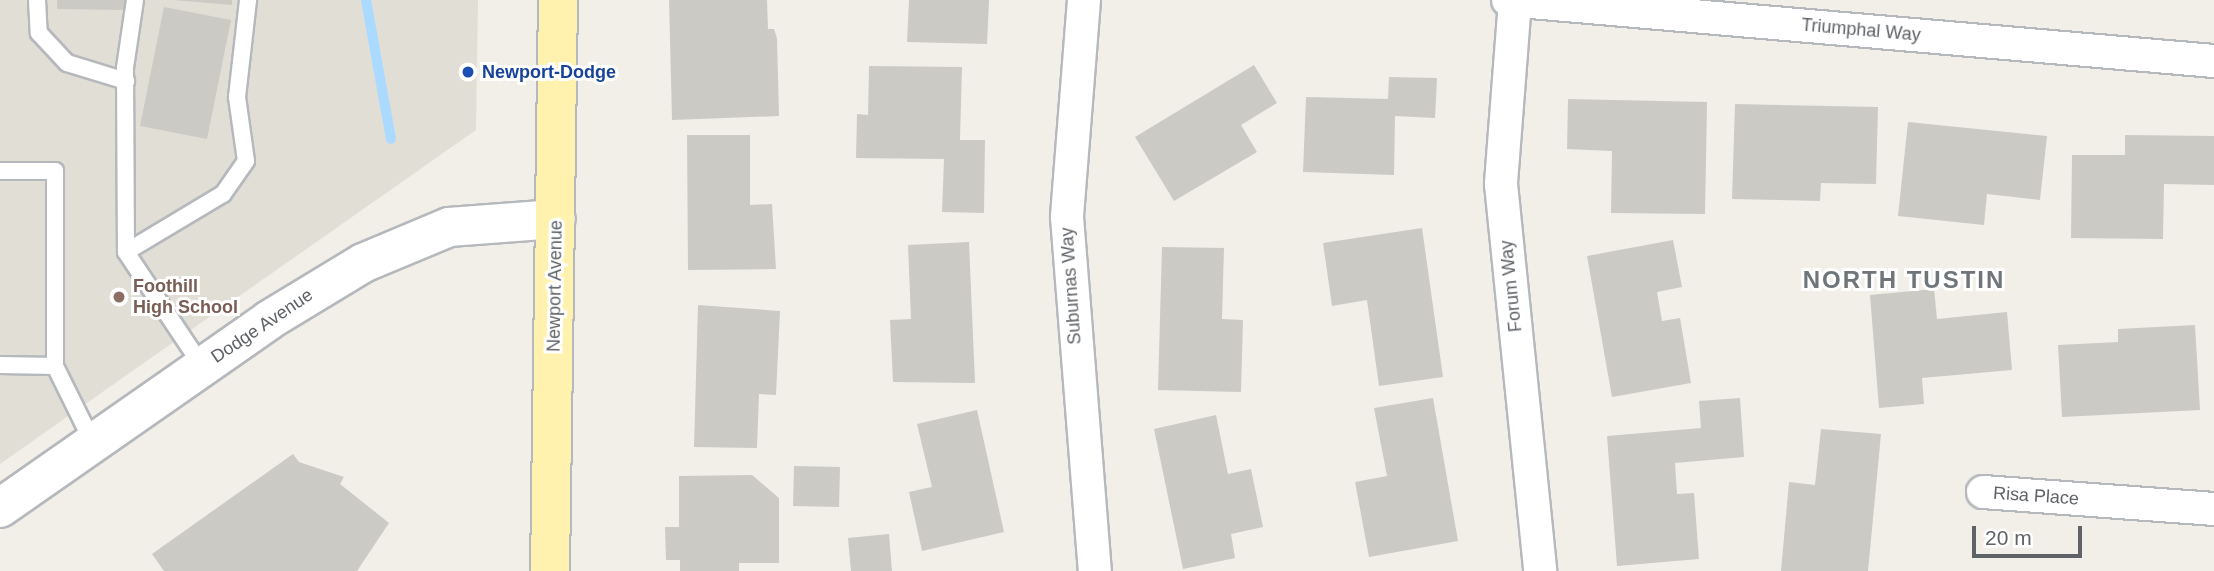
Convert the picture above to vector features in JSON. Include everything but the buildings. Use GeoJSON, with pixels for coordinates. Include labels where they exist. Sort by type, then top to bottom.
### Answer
{"type":"FeatureCollection","features":[{"type":"Feature","properties":{"kind":"main road","name":"Newport Avenue"},"geometry":{"type":"LineString","coordinates":[[550,571],[558,0]]}},
{"type":"Feature","properties":{"kind":"street","name":"Suburnas Way"},"geometry":{"type":"LineString","coordinates":[[1084,0],[1067,217],[1095,571]]}},
{"type":"Feature","properties":{"kind":"street","name":"Triumphal Way"},"geometry":{"type":"LineString","coordinates":[[1508,0],[2214,61]]}},
{"type":"Feature","properties":{"kind":"street","name":"Forum Way"},"geometry":{"type":"LineString","coordinates":[[1516,1],[1501,184],[1539,571]]}},
{"type":"Feature","properties":{"kind":"street","name":"Dodge Avenue"},"geometry":{"type":"LineString","coordinates":[[0,508],[312,291],[425,235],[467,223],[556,219]]}},
{"type":"Feature","properties":{"kind":"street","name":"Risa Place"},"geometry":{"type":"LineString","coordinates":[[1983,492],[2214,509]]}},
{"type":"Feature","properties":{"kind":"lane"},"geometry":{"type":"LineString","coordinates":[[37,0],[39,33],[67,63],[126,81]]}},
{"type":"Feature","properties":{"kind":"lane"},"geometry":{"type":"LineString","coordinates":[[135,0],[126,81],[126,251],[202,366]]}},
{"type":"Feature","properties":{"kind":"lane"},"geometry":{"type":"LineString","coordinates":[[126,251],[223,194],[246,161],[237,97],[248,0]]}},
{"type":"Feature","properties":{"kind":"lane"},"geometry":{"type":"LineString","coordinates":[[0,171],[55,170],[55,366],[93,443]]}},
{"type":"Feature","properties":{"kind":"lane"},"geometry":{"type":"LineString","coordinates":[[0,365],[55,366]]}},
{"type":"Feature","properties":{"kind":"shaded area","name":"Foothill High School"},"geometry":{"type":"Polygon","coordinates":[[[0,0],[478,0],[476,130],[0,464],[0,0]]]}},
{"type":"Feature","properties":{"kind":"waterway"},"geometry":{"type":"LineString","coordinates":[[366,0],[391,139]]}},
{"type":"Feature","properties":{"kind":"place","name":"Newport-Dodge"},"geometry":{"type":"Point","coordinates":[468,72]}},
{"type":"Feature","properties":{"kind":"place","name":"Foothill High School"},"geometry":{"type":"Point","coordinates":[119,297]}},
{"type":"Feature","properties":{"kind":"district","name":"NORTH TUSTIN"},"geometry":{"type":"Point","coordinates":[1904,280]}}]}
